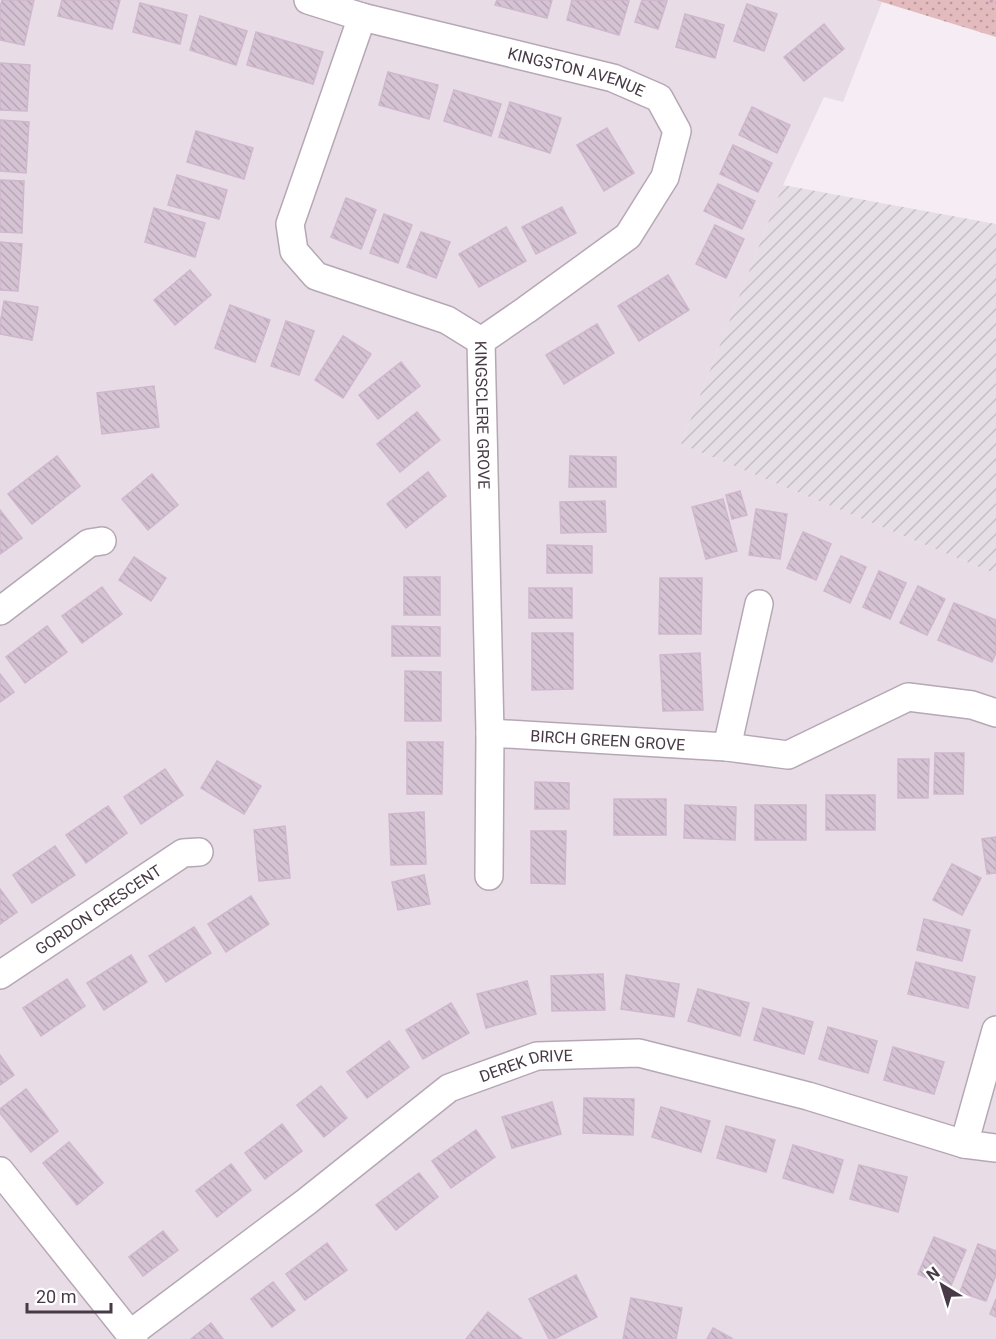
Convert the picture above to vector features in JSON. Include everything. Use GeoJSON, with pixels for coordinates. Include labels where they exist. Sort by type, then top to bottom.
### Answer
{"type":"FeatureCollection","features":[{"type":"Feature","properties":{"kind":"street","name":"KINGSTON AVENUE"},"geometry":{"type":"LineString","coordinates":[[308,0],[362,17],[613,78],[659,98],[677,131],[664,177],[628,236],[481,341]]}},
{"type":"Feature","properties":{"kind":"street","name":"KINGSCLERE GROVE"},"geometry":{"type":"LineString","coordinates":[[362,17],[290,224],[294,251],[316,276],[447,320],[481,341],[490,733],[489,876]]}},
{"type":"Feature","properties":{"kind":"street"},"geometry":{"type":"LineString","coordinates":[[0,611],[89,543],[102,541]]}},
{"type":"Feature","properties":{"kind":"street"},"geometry":{"type":"LineString","coordinates":[[727,747],[759,604]]}},
{"type":"Feature","properties":{"kind":"street","name":"BIRCH GREEN GROVE"},"geometry":{"type":"LineString","coordinates":[[490,733],[727,747],[788,755],[908,697],[972,705],[996,713]]}},
{"type":"Feature","properties":{"kind":"street","name":"GORDON CRESCENT"},"geometry":{"type":"LineString","coordinates":[[0,975],[183,853],[199,852]]}},
{"type":"Feature","properties":{"kind":"street"},"geometry":{"type":"LineString","coordinates":[[964,1144],[996,1030]]}},
{"type":"Feature","properties":{"kind":"street","name":"DEREK DRIVE"},"geometry":{"type":"LineString","coordinates":[[132,1336],[449,1088],[537,1056],[639,1053],[808,1096],[964,1144],[996,1148]]}},
{"type":"Feature","properties":{"kind":"street"},"geometry":{"type":"LineString","coordinates":[[0,1171],[132,1336]]}},
{"type":"Feature","properties":{"kind":"path"},"geometry":{"type":"LineString","coordinates":[[990,0],[996,2]]}},
{"type":"Feature","properties":{"kind":"shaded area"},"geometry":{"type":"Polygon","coordinates":[[[0,0],[876,0],[882,2],[843,102],[824,97],[783,185],[681,444],[996,574],[996,1339],[0,1339],[0,0]]]}},
{"type":"Feature","properties":{"kind":"shaded area"},"geometry":{"type":"Polygon","coordinates":[[[876,0],[996,0],[996,37],[882,2],[876,0]]]}},
{"type":"Feature","properties":{"kind":"shaded area"},"geometry":{"type":"Polygon","coordinates":[[[783,185],[996,224],[996,574],[681,444],[783,185]]]}},
{"type":"Feature","properties":{"kind":"building"},"geometry":{"type":"Polygon","coordinates":[[[2,0],[34,0],[24,45],[0,40],[2,0]]]}},
{"type":"Feature","properties":{"kind":"building"},"geometry":{"type":"Polygon","coordinates":[[[62,0],[120,0],[112,29],[58,16],[62,0]]]}},
{"type":"Feature","properties":{"kind":"building"},"geometry":{"type":"Polygon","coordinates":[[[497,0],[552,0],[547,18],[495,5],[497,0]]]}},
{"type":"Feature","properties":{"kind":"building"},"geometry":{"type":"Polygon","coordinates":[[[572,0],[629,1],[619,35],[567,20],[572,0]]]}},
{"type":"Feature","properties":{"kind":"building"},"geometry":{"type":"Polygon","coordinates":[[[642,0],[667,1],[658,29],[635,22],[642,0]]]}},
{"type":"Feature","properties":{"kind":"building"},"geometry":{"type":"Polygon","coordinates":[[[140,3],[187,15],[180,44],[133,32],[140,3]]]}},
{"type":"Feature","properties":{"kind":"building"},"geometry":{"type":"Polygon","coordinates":[[[747,4],[777,14],[764,51],[734,41],[747,4]]]}},
{"type":"Feature","properties":{"kind":"building"},"geometry":{"type":"Polygon","coordinates":[[[685,14],[724,25],[715,58],[676,47],[685,14]]]}},
{"type":"Feature","properties":{"kind":"building"},"geometry":{"type":"Polygon","coordinates":[[[200,16],[247,31],[236,65],[190,50],[200,16]]]}},
{"type":"Feature","properties":{"kind":"building"},"geometry":{"type":"Polygon","coordinates":[[[824,24],[844,49],[804,81],[784,57],[824,24]]]}},
{"type":"Feature","properties":{"kind":"building"},"geometry":{"type":"Polygon","coordinates":[[[256,32],[323,52],[313,84],[247,65],[256,32]]]}},
{"type":"Feature","properties":{"kind":"building"},"geometry":{"type":"Polygon","coordinates":[[[0,63],[30,65],[27,111],[0,110],[0,63]]]}},
{"type":"Feature","properties":{"kind":"building"},"geometry":{"type":"Polygon","coordinates":[[[388,72],[438,85],[429,119],[379,105],[388,72]]]}},
{"type":"Feature","properties":{"kind":"building"},"geometry":{"type":"Polygon","coordinates":[[[454,90],[501,104],[491,136],[444,121],[454,90]]]}},
{"type":"Feature","properties":{"kind":"building"},"geometry":{"type":"Polygon","coordinates":[[[510,102],[561,118],[550,153],[499,137],[510,102]]]}},
{"type":"Feature","properties":{"kind":"building"},"geometry":{"type":"Polygon","coordinates":[[[752,107],[790,125],[777,153],[739,135],[752,107]]]}},
{"type":"Feature","properties":{"kind":"building"},"geometry":{"type":"Polygon","coordinates":[[[0,120],[29,122],[26,173],[0,171],[0,120]]]}},
{"type":"Feature","properties":{"kind":"building"},"geometry":{"type":"Polygon","coordinates":[[[607,128],[634,173],[604,191],[577,145],[607,128]]]}},
{"type":"Feature","properties":{"kind":"building"},"geometry":{"type":"Polygon","coordinates":[[[196,131],[253,148],[244,179],[187,162],[196,131]]]}},
{"type":"Feature","properties":{"kind":"building"},"geometry":{"type":"Polygon","coordinates":[[[733,145],[772,163],[758,192],[720,174],[733,145]]]}},
{"type":"Feature","properties":{"kind":"building"},"geometry":{"type":"Polygon","coordinates":[[[177,175],[227,190],[219,219],[168,205],[177,175]]]}},
{"type":"Feature","properties":{"kind":"building"},"geometry":{"type":"Polygon","coordinates":[[[0,180],[24,181],[22,233],[0,232],[0,180]]]}},
{"type":"Feature","properties":{"kind":"building"},"geometry":{"type":"Polygon","coordinates":[[[718,184],[755,201],[742,229],[704,211],[718,184]]]}},
{"type":"Feature","properties":{"kind":"building"},"geometry":{"type":"Polygon","coordinates":[[[346,198],[376,210],[361,249],[331,237],[346,198]]]}},
{"type":"Feature","properties":{"kind":"building"},"geometry":{"type":"Polygon","coordinates":[[[562,207],[576,233],[536,254],[522,227],[562,207]]]}},
{"type":"Feature","properties":{"kind":"building"},"geometry":{"type":"Polygon","coordinates":[[[154,208],[205,223],[195,257],[145,242],[154,208]]]}},
{"type":"Feature","properties":{"kind":"building"},"geometry":{"type":"Polygon","coordinates":[[[384,214],[412,225],[398,263],[370,253],[384,214]]]}},
{"type":"Feature","properties":{"kind":"building"},"geometry":{"type":"Polygon","coordinates":[[[715,225],[744,239],[726,278],[696,264],[715,225]]]}},
{"type":"Feature","properties":{"kind":"building"},"geometry":{"type":"Polygon","coordinates":[[[506,227],[526,261],[479,287],[459,254],[506,227]]]}},
{"type":"Feature","properties":{"kind":"building"},"geometry":{"type":"Polygon","coordinates":[[[421,232],[450,242],[436,278],[407,267],[421,232]]]}},
{"type":"Feature","properties":{"kind":"building"},"geometry":{"type":"Polygon","coordinates":[[[0,242],[22,244],[18,291],[0,290],[0,242]]]}},
{"type":"Feature","properties":{"kind":"building"},"geometry":{"type":"Polygon","coordinates":[[[190,270],[211,295],[175,325],[154,300],[190,270]]]}},
{"type":"Feature","properties":{"kind":"building"},"geometry":{"type":"Polygon","coordinates":[[[668,275],[689,310],[639,341],[618,306],[668,275]]]}},
{"type":"Feature","properties":{"kind":"building"},"geometry":{"type":"Polygon","coordinates":[[[4,301],[38,307],[32,340],[0,334],[4,301]]]}},
{"type":"Feature","properties":{"kind":"building"},"geometry":{"type":"Polygon","coordinates":[[[230,305],[270,320],[255,362],[215,348],[230,305]]]}},
{"type":"Feature","properties":{"kind":"building"},"geometry":{"type":"Polygon","coordinates":[[[286,321],[314,331],[299,375],[271,366],[286,321]]]}},
{"type":"Feature","properties":{"kind":"building"},"geometry":{"type":"Polygon","coordinates":[[[597,324],[614,353],[564,384],[546,355],[597,324]]]}},
{"type":"Feature","properties":{"kind":"building"},"geometry":{"type":"Polygon","coordinates":[[[343,336],[371,354],[343,398],[315,380],[343,336]]]}},
{"type":"Feature","properties":{"kind":"building"},"geometry":{"type":"Polygon","coordinates":[[[401,362],[420,386],[378,419],[359,395],[401,362]]]}},
{"type":"Feature","properties":{"kind":"building"},"geometry":{"type":"Polygon","coordinates":[[[154,386],[159,427],[102,434],[97,393],[154,386]]]}},
{"type":"Feature","properties":{"kind":"building"},"geometry":{"type":"Polygon","coordinates":[[[417,412],[440,440],[400,472],[377,444],[417,412]]]}},
{"type":"Feature","properties":{"kind":"building"},"geometry":{"type":"Polygon","coordinates":[[[57,456],[80,486],[32,524],[8,494],[57,456]]]}},
{"type":"Feature","properties":{"kind":"building"},"geometry":{"type":"Polygon","coordinates":[[[570,456],[616,457],[616,487],[569,487],[570,456]]]}},
{"type":"Feature","properties":{"kind":"building"},"geometry":{"type":"Polygon","coordinates":[[[428,472],[446,496],[406,528],[387,504],[428,472]]]}},
{"type":"Feature","properties":{"kind":"building"},"geometry":{"type":"Polygon","coordinates":[[[152,474],[178,505],[148,530],[122,499],[152,474]]]}},
{"type":"Feature","properties":{"kind":"building"},"geometry":{"type":"Polygon","coordinates":[[[740,491],[747,515],[732,519],[726,495],[740,491]]]}},
{"type":"Feature","properties":{"kind":"building"},"geometry":{"type":"Polygon","coordinates":[[[723,499],[737,551],[706,559],[692,507],[723,499]]]}},
{"type":"Feature","properties":{"kind":"building"},"geometry":{"type":"Polygon","coordinates":[[[605,501],[606,532],[561,533],[560,502],[605,501]]]}},
{"type":"Feature","properties":{"kind":"building"},"geometry":{"type":"Polygon","coordinates":[[[756,509],[787,514],[780,559],[749,555],[756,509]]]}},
{"type":"Feature","properties":{"kind":"building"},"geometry":{"type":"Polygon","coordinates":[[[0,510],[22,538],[0,554],[0,510]]]}},
{"type":"Feature","properties":{"kind":"building"},"geometry":{"type":"Polygon","coordinates":[[[803,532],[831,544],[816,580],[787,568],[803,532]]]}},
{"type":"Feature","properties":{"kind":"building"},"geometry":{"type":"Polygon","coordinates":[[[547,545],[592,546],[592,573],[547,573],[547,545]]]}},
{"type":"Feature","properties":{"kind":"building"},"geometry":{"type":"Polygon","coordinates":[[[841,556],[866,567],[850,603],[824,591],[841,556]]]}},
{"type":"Feature","properties":{"kind":"building"},"geometry":{"type":"Polygon","coordinates":[[[134,557],[166,578],[151,601],[119,580],[134,557]]]}},
{"type":"Feature","properties":{"kind":"building"},"geometry":{"type":"Polygon","coordinates":[[[879,571],[906,583],[890,619],[863,607],[879,571]]]}},
{"type":"Feature","properties":{"kind":"building"},"geometry":{"type":"Polygon","coordinates":[[[404,577],[440,577],[440,615],[404,615],[404,577]]]}},
{"type":"Feature","properties":{"kind":"building"},"geometry":{"type":"Polygon","coordinates":[[[660,578],[702,578],[701,634],[659,634],[660,578]]]}},
{"type":"Feature","properties":{"kind":"building"},"geometry":{"type":"Polygon","coordinates":[[[918,586],[945,599],[927,635],[900,623],[918,586]]]}},
{"type":"Feature","properties":{"kind":"building"},"geometry":{"type":"Polygon","coordinates":[[[102,587],[122,614],[82,643],[62,616],[102,587]]]}},
{"type":"Feature","properties":{"kind":"building"},"geometry":{"type":"Polygon","coordinates":[[[529,588],[572,588],[572,618],[529,618],[529,588]]]}},
{"type":"Feature","properties":{"kind":"building"},"geometry":{"type":"Polygon","coordinates":[[[954,603],[996,620],[996,653],[992,662],[938,640],[954,603]]]}},
{"type":"Feature","properties":{"kind":"building"},"geometry":{"type":"Polygon","coordinates":[[[47,626],[67,652],[25,683],[6,657],[47,626]]]}},
{"type":"Feature","properties":{"kind":"building"},"geometry":{"type":"Polygon","coordinates":[[[392,626],[440,627],[440,656],[392,656],[392,626]]]}},
{"type":"Feature","properties":{"kind":"building"},"geometry":{"type":"Polygon","coordinates":[[[532,633],[573,633],[573,689],[532,690],[532,633]]]}},
{"type":"Feature","properties":{"kind":"building"},"geometry":{"type":"Polygon","coordinates":[[[700,653],[703,710],[663,711],[660,655],[700,653]]]}},
{"type":"Feature","properties":{"kind":"building"},"geometry":{"type":"Polygon","coordinates":[[[405,671],[441,672],[441,721],[405,721],[405,671]]]}},
{"type":"Feature","properties":{"kind":"building"},"geometry":{"type":"Polygon","coordinates":[[[0,674],[14,692],[0,702],[0,674]]]}},
{"type":"Feature","properties":{"kind":"building"},"geometry":{"type":"Polygon","coordinates":[[[407,742],[443,742],[442,794],[407,794],[407,742]]]}},
{"type":"Feature","properties":{"kind":"building"},"geometry":{"type":"Polygon","coordinates":[[[935,753],[964,753],[963,794],[934,794],[935,753]]]}},
{"type":"Feature","properties":{"kind":"building"},"geometry":{"type":"Polygon","coordinates":[[[898,759],[929,759],[928,798],[898,798],[898,759]]]}},
{"type":"Feature","properties":{"kind":"building"},"geometry":{"type":"Polygon","coordinates":[[[217,761],[261,786],[244,814],[201,788],[217,761]]]}},
{"type":"Feature","properties":{"kind":"building"},"geometry":{"type":"Polygon","coordinates":[[[165,769],[183,795],[141,824],[124,797],[165,769]]]}},
{"type":"Feature","properties":{"kind":"building"},"geometry":{"type":"Polygon","coordinates":[[[535,782],[569,783],[569,809],[535,809],[535,782]]]}},
{"type":"Feature","properties":{"kind":"building"},"geometry":{"type":"Polygon","coordinates":[[[826,795],[875,795],[875,830],[826,830],[826,795]]]}},
{"type":"Feature","properties":{"kind":"building"},"geometry":{"type":"Polygon","coordinates":[[[614,799],[666,799],[666,835],[614,835],[614,799]]]}},
{"type":"Feature","properties":{"kind":"building"},"geometry":{"type":"Polygon","coordinates":[[[685,805],[736,807],[735,840],[684,838],[685,805]]]}},
{"type":"Feature","properties":{"kind":"building"},"geometry":{"type":"Polygon","coordinates":[[[755,805],[806,805],[806,840],[755,840],[755,805]]]}},
{"type":"Feature","properties":{"kind":"building"},"geometry":{"type":"Polygon","coordinates":[[[108,806],[127,833],[86,863],[66,835],[108,806]]]}},
{"type":"Feature","properties":{"kind":"building"},"geometry":{"type":"Polygon","coordinates":[[[424,812],[426,864],[391,865],[389,814],[424,812]]]}},
{"type":"Feature","properties":{"kind":"building"},"geometry":{"type":"Polygon","coordinates":[[[285,826],[290,878],[259,881],[254,830],[285,826]]]}},
{"type":"Feature","properties":{"kind":"building"},"geometry":{"type":"Polygon","coordinates":[[[531,831],[566,831],[565,884],[531,883],[531,831]]]}},
{"type":"Feature","properties":{"kind":"building"},"geometry":{"type":"Polygon","coordinates":[[[996,837],[996,873],[987,874],[982,839],[996,837]]]}},
{"type":"Feature","properties":{"kind":"building"},"geometry":{"type":"Polygon","coordinates":[[[55,846],[75,875],[32,903],[13,875],[55,846]]]}},
{"type":"Feature","properties":{"kind":"building"},"geometry":{"type":"Polygon","coordinates":[[[952,864],[981,878],[962,915],[933,900],[952,864]]]}},
{"type":"Feature","properties":{"kind":"building"},"geometry":{"type":"Polygon","coordinates":[[[424,875],[430,904],[398,910],[392,882],[424,875]]]}},
{"type":"Feature","properties":{"kind":"building"},"geometry":{"type":"Polygon","coordinates":[[[0,889],[17,912],[0,924],[0,889]]]}},
{"type":"Feature","properties":{"kind":"building"},"geometry":{"type":"Polygon","coordinates":[[[251,896],[269,924],[226,952],[208,924],[251,896]]]}},
{"type":"Feature","properties":{"kind":"building"},"geometry":{"type":"Polygon","coordinates":[[[924,919],[970,930],[962,961],[917,950],[924,919]]]}},
{"type":"Feature","properties":{"kind":"building"},"geometry":{"type":"Polygon","coordinates":[[[194,927],[211,953],[166,982],[149,956],[194,927]]]}},
{"type":"Feature","properties":{"kind":"building"},"geometry":{"type":"Polygon","coordinates":[[[131,955],[147,982],[104,1010],[87,983],[131,955]]]}},
{"type":"Feature","properties":{"kind":"building"},"geometry":{"type":"Polygon","coordinates":[[[916,962],[975,977],[968,1008],[908,994],[916,962]]]}},
{"type":"Feature","properties":{"kind":"building"},"geometry":{"type":"Polygon","coordinates":[[[603,974],[605,1010],[552,1011],[551,976],[603,974]]]}},
{"type":"Feature","properties":{"kind":"building"},"geometry":{"type":"Polygon","coordinates":[[[626,975],[679,984],[674,1017],[621,1009],[626,975]]]}},
{"type":"Feature","properties":{"kind":"building"},"geometry":{"type":"Polygon","coordinates":[[[67,979],[85,1006],[41,1036],[23,1008],[67,979]]]}},
{"type":"Feature","properties":{"kind":"building"},"geometry":{"type":"Polygon","coordinates":[[[527,981],[536,1014],[486,1028],[477,994],[527,981]]]}},
{"type":"Feature","properties":{"kind":"building"},"geometry":{"type":"Polygon","coordinates":[[[698,989],[749,1003],[740,1036],[688,1021],[698,989]]]}},
{"type":"Feature","properties":{"kind":"building"},"geometry":{"type":"Polygon","coordinates":[[[451,1003],[469,1033],[423,1059],[406,1030],[451,1003]]]}},
{"type":"Feature","properties":{"kind":"building"},"geometry":{"type":"Polygon","coordinates":[[[763,1008],[813,1022],[804,1054],[754,1040],[763,1008]]]}},
{"type":"Feature","properties":{"kind":"building"},"geometry":{"type":"Polygon","coordinates":[[[828,1027],[877,1041],[868,1073],[819,1059],[828,1027]]]}},
{"type":"Feature","properties":{"kind":"building"},"geometry":{"type":"Polygon","coordinates":[[[389,1041],[409,1067],[367,1098],[347,1072],[389,1041]]]}},
{"type":"Feature","properties":{"kind":"building"},"geometry":{"type":"Polygon","coordinates":[[[893,1047],[944,1062],[934,1094],[884,1080],[893,1047]]]}},
{"type":"Feature","properties":{"kind":"building"},"geometry":{"type":"Polygon","coordinates":[[[0,1055],[14,1075],[0,1085],[0,1055]]]}},
{"type":"Feature","properties":{"kind":"building"},"geometry":{"type":"Polygon","coordinates":[[[321,1086],[347,1118],[324,1137],[297,1105],[321,1086]]]}},
{"type":"Feature","properties":{"kind":"building"},"geometry":{"type":"Polygon","coordinates":[[[26,1089],[58,1131],[31,1152],[0,1113],[0,1109],[26,1089]]]}},
{"type":"Feature","properties":{"kind":"building"},"geometry":{"type":"Polygon","coordinates":[[[584,1098],[634,1099],[633,1135],[583,1133],[584,1098]]]}},
{"type":"Feature","properties":{"kind":"building"},"geometry":{"type":"Polygon","coordinates":[[[552,1102],[561,1134],[512,1148],[502,1117],[552,1102]]]}},
{"type":"Feature","properties":{"kind":"building"},"geometry":{"type":"Polygon","coordinates":[[[661,1107],[710,1121],[701,1152],[652,1137],[661,1107]]]}},
{"type":"Feature","properties":{"kind":"building"},"geometry":{"type":"Polygon","coordinates":[[[282,1124],[302,1151],[265,1179],[245,1153],[282,1124]]]}},
{"type":"Feature","properties":{"kind":"building"},"geometry":{"type":"Polygon","coordinates":[[[726,1126],[775,1140],[766,1172],[717,1158],[726,1126]]]}},
{"type":"Feature","properties":{"kind":"building"},"geometry":{"type":"Polygon","coordinates":[[[476,1130],[495,1157],[451,1188],[432,1161],[476,1130]]]}},
{"type":"Feature","properties":{"kind":"building"},"geometry":{"type":"Polygon","coordinates":[[[69,1142],[103,1183],[77,1205],[43,1163],[69,1142]]]}},
{"type":"Feature","properties":{"kind":"building"},"geometry":{"type":"Polygon","coordinates":[[[793,1145],[843,1160],[833,1193],[783,1178],[793,1145]]]}},
{"type":"Feature","properties":{"kind":"building"},"geometry":{"type":"Polygon","coordinates":[[[231,1164],[251,1190],[217,1217],[196,1191],[231,1164]]]}},
{"type":"Feature","properties":{"kind":"building"},"geometry":{"type":"Polygon","coordinates":[[[859,1165],[907,1177],[898,1212],[850,1199],[859,1165]]]}},
{"type":"Feature","properties":{"kind":"building"},"geometry":{"type":"Polygon","coordinates":[[[419,1173],[438,1197],[396,1230],[376,1205],[419,1173]]]}},
{"type":"Feature","properties":{"kind":"building"},"geometry":{"type":"Polygon","coordinates":[[[163,1231],[178,1250],[143,1276],[129,1257],[163,1231]]]}},
{"type":"Feature","properties":{"kind":"building"},"geometry":{"type":"Polygon","coordinates":[[[934,1237],[966,1250],[950,1288],[918,1274],[934,1237]]]}},
{"type":"Feature","properties":{"kind":"building"},"geometry":{"type":"Polygon","coordinates":[[[327,1243],[347,1270],[305,1300],[286,1274],[327,1243]]]}},
{"type":"Feature","properties":{"kind":"building"},"geometry":{"type":"Polygon","coordinates":[[[978,1244],[996,1251],[996,1275],[986,1301],[960,1292],[978,1244]]]}},
{"type":"Feature","properties":{"kind":"building"},"geometry":{"type":"Polygon","coordinates":[[[576,1275],[597,1317],[554,1339],[549,1339],[529,1299],[576,1275]]]}},
{"type":"Feature","properties":{"kind":"building"},"geometry":{"type":"Polygon","coordinates":[[[273,1282],[295,1310],[272,1327],[251,1299],[273,1282]]]}},
{"type":"Feature","properties":{"kind":"building"},"geometry":{"type":"Polygon","coordinates":[[[631,1298],[682,1308],[676,1339],[623,1339],[631,1298]]]}},
{"type":"Feature","properties":{"kind":"building"},"geometry":{"type":"Polygon","coordinates":[[[996,1299],[996,1317],[990,1314],[996,1299]]]}},
{"type":"Feature","properties":{"kind":"building"},"geometry":{"type":"Polygon","coordinates":[[[488,1312],[522,1339],[466,1339],[488,1312]]]}},
{"type":"Feature","properties":{"kind":"building"},"geometry":{"type":"Polygon","coordinates":[[[211,1323],[223,1339],[191,1339],[211,1323]]]}},
{"type":"Feature","properties":{"kind":"building"},"geometry":{"type":"Polygon","coordinates":[[[713,1328],[733,1339],[707,1339],[713,1328]]]}}]}
